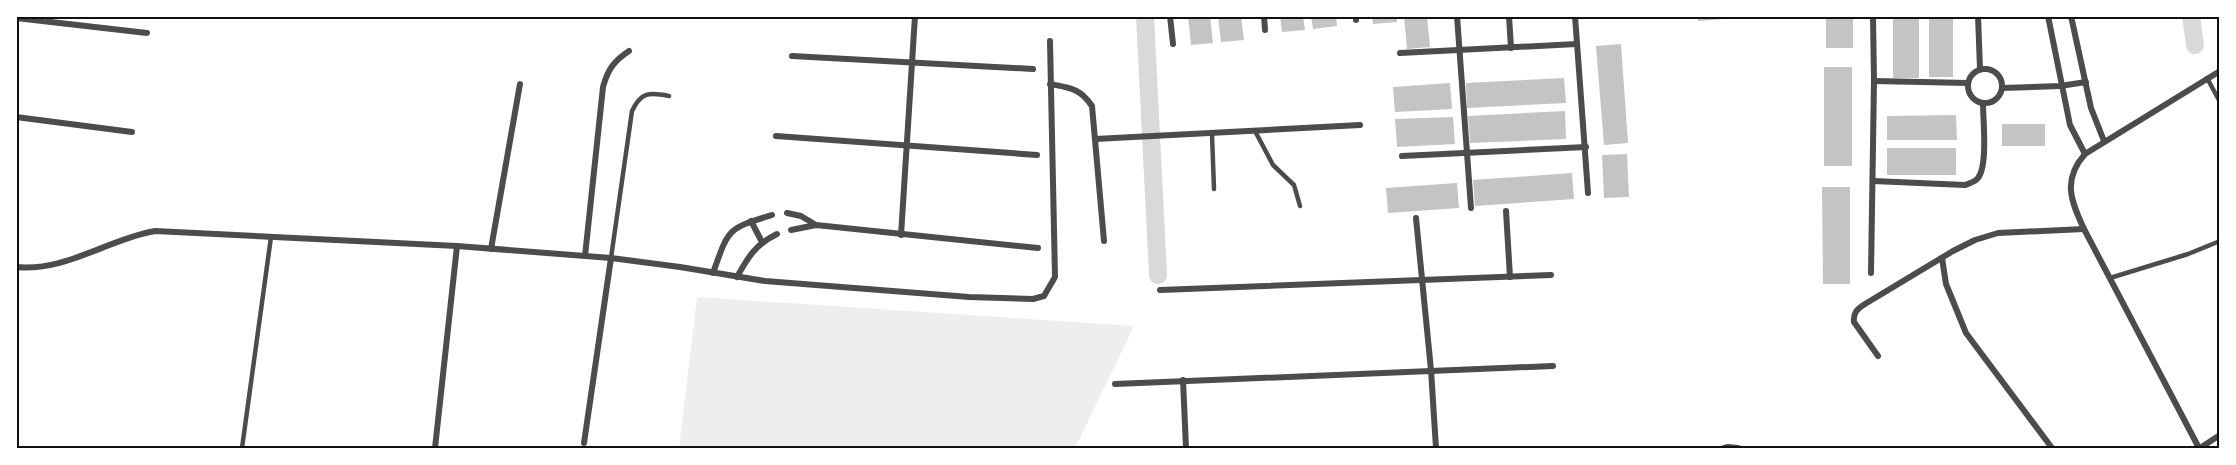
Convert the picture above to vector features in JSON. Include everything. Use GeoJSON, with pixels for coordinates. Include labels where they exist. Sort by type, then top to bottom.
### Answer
{"type":"FeatureCollection","features":[{"type":"Feature","properties":{"kind":"street"},"geometry":{"type":"LineString","coordinates":[[900,235],[915,16]]}},
{"type":"Feature","properties":{"kind":"street"},"geometry":{"type":"LineString","coordinates":[[1170,16],[1173,44]]}},
{"type":"Feature","properties":{"kind":"street"},"geometry":{"type":"LineString","coordinates":[[1264,16],[1265,30]]}},
{"type":"Feature","properties":{"kind":"street"},"geometry":{"type":"LineString","coordinates":[[1457,16],[1471,208]]}},
{"type":"Feature","properties":{"kind":"street"},"geometry":{"type":"LineString","coordinates":[[1509,16],[1511,48]]}},
{"type":"Feature","properties":{"kind":"street"},"geometry":{"type":"LineString","coordinates":[[1575,16],[1588,194]]}},
{"type":"Feature","properties":{"kind":"street"},"geometry":{"type":"LineString","coordinates":[[1871,273],[1873,16]]}},
{"type":"Feature","properties":{"kind":"street"},"geometry":{"type":"LineString","coordinates":[[1978,16],[1980,69]]}},
{"type":"Feature","properties":{"kind":"street"},"geometry":{"type":"LineString","coordinates":[[2048,16],[2060,86],[2070,125],[2085,154]]}},
{"type":"Feature","properties":{"kind":"street"},"geometry":{"type":"LineString","coordinates":[[2071,16],[2096,123],[2104,141]]}},
{"type":"Feature","properties":{"kind":"street"},"geometry":{"type":"LineString","coordinates":[[16,18],[147,33]]}},
{"type":"Feature","properties":{"kind":"street"},"geometry":{"type":"LineString","coordinates":[[16,267],[51,265],[139,234],[155,231],[457,246],[611,258],[765,281],[969,297],[1033,299],[1044,296],[1055,276],[1050,41]]}},
{"type":"Feature","properties":{"kind":"street"},"geometry":{"type":"LineString","coordinates":[[1401,53],[1577,44]]}},
{"type":"Feature","properties":{"kind":"street"},"geometry":{"type":"LineString","coordinates":[[585,256],[603,87],[607,71],[615,60],[629,51]]}},
{"type":"Feature","properties":{"kind":"street"},"geometry":{"type":"LineString","coordinates":[[792,56],[1034,69]]}},
{"type":"Feature","properties":{"kind":"street"},"geometry":{"type":"LineString","coordinates":[[1980,69],[1993,71],[1998,75],[2002,88],[1996,99],[1983,103],[1971,96],[1968,84],[1974,72],[1980,69]]}},
{"type":"Feature","properties":{"kind":"street"},"geometry":{"type":"LineString","coordinates":[[2220,71],[2085,154],[2075,165],[2071,182],[2076,211],[2084,230],[2199,448],[2220,435]]}},
{"type":"Feature","properties":{"kind":"street"},"geometry":{"type":"LineString","coordinates":[[1874,81],[1968,84]]}},
{"type":"Feature","properties":{"kind":"street"},"geometry":{"type":"LineString","coordinates":[[2002,88],[2060,86],[2086,82]]}},
{"type":"Feature","properties":{"kind":"street"},"geometry":{"type":"LineString","coordinates":[[491,249],[520,84]]}},
{"type":"Feature","properties":{"kind":"street"},"geometry":{"type":"LineString","coordinates":[[1050,84],[1074,89],[1084,94],[1092,106],[1104,241]]}},
{"type":"Feature","properties":{"kind":"street"},"geometry":{"type":"LineString","coordinates":[[1873,181],[1965,185],[1975,181],[1983,165],[1983,103]]}},
{"type":"Feature","properties":{"kind":"street"},"geometry":{"type":"LineString","coordinates":[[16,117],[132,132]]}},
{"type":"Feature","properties":{"kind":"street"},"geometry":{"type":"LineString","coordinates":[[1095,139],[1360,125]]}},
{"type":"Feature","properties":{"kind":"street"},"geometry":{"type":"LineString","coordinates":[[776,136],[1037,155]]}},
{"type":"Feature","properties":{"kind":"street"},"geometry":{"type":"LineString","coordinates":[[1402,156],[1586,147]]}},
{"type":"Feature","properties":{"kind":"street"},"geometry":{"type":"LineString","coordinates":[[1506,211],[1510,277]]}},
{"type":"Feature","properties":{"kind":"street"},"geometry":{"type":"LineString","coordinates":[[787,213],[801,216],[816,225]]}},
{"type":"Feature","properties":{"kind":"street"},"geometry":{"type":"LineString","coordinates":[[713,273],[729,234],[739,225],[772,215]]}},
{"type":"Feature","properties":{"kind":"street"},"geometry":{"type":"LineString","coordinates":[[1416,218],[1431,369],[1436,448]]}},
{"type":"Feature","properties":{"kind":"street"},"geometry":{"type":"LineString","coordinates":[[751,222],[762,242]]}},
{"type":"Feature","properties":{"kind":"street"},"geometry":{"type":"LineString","coordinates":[[791,230],[816,225],[1038,248]]}},
{"type":"Feature","properties":{"kind":"street"},"geometry":{"type":"LineString","coordinates":[[1878,357],[1854,322],[1857,310],[1976,240],[1998,233],[2084,230]]}},
{"type":"Feature","properties":{"kind":"street"},"geometry":{"type":"LineString","coordinates":[[737,277],[749,254],[762,242],[777,234]]}},
{"type":"Feature","properties":{"kind":"street"},"geometry":{"type":"LineString","coordinates":[[435,448],[457,246]]}},
{"type":"Feature","properties":{"kind":"street"},"geometry":{"type":"LineString","coordinates":[[584,443],[611,258]]}},
{"type":"Feature","properties":{"kind":"street"},"geometry":{"type":"LineString","coordinates":[[1942,258],[1946,284],[1966,333],[2052,448]]}},
{"type":"Feature","properties":{"kind":"street"},"geometry":{"type":"LineString","coordinates":[[1161,290],[1551,275]]}},
{"type":"Feature","properties":{"kind":"street"},"geometry":{"type":"LineString","coordinates":[[1115,384],[1431,369],[1553,366]]}},
{"type":"Feature","properties":{"kind":"street"},"geometry":{"type":"LineString","coordinates":[[1183,380],[1186,448]]}},
{"type":"Feature","properties":{"kind":"street"},"geometry":{"type":"LineString","coordinates":[[1724,448],[1738,448]]}},
{"type":"Feature","properties":{"kind":"lane"},"geometry":{"type":"LineString","coordinates":[[2207,78],[2220,102]]}},
{"type":"Feature","properties":{"kind":"lane"},"geometry":{"type":"LineString","coordinates":[[611,258],[632,111],[637,101],[645,95],[653,93],[669,96]]}},
{"type":"Feature","properties":{"kind":"lane"},"geometry":{"type":"LineString","coordinates":[[1255,131],[1273,165],[1294,185],[1300,206]]}},
{"type":"Feature","properties":{"kind":"lane"},"geometry":{"type":"LineString","coordinates":[[1212,134],[1214,189]]}},
{"type":"Feature","properties":{"kind":"lane"},"geometry":{"type":"LineString","coordinates":[[242,448],[271,237]]}},
{"type":"Feature","properties":{"kind":"lane"},"geometry":{"type":"LineString","coordinates":[[2110,278],[2188,254],[2220,241]]}},
{"type":"Feature","properties":{"kind":"shaded area"},"geometry":{"type":"Polygon","coordinates":[[[697,297],[1134,326],[1075,448],[679,448],[697,297]]]}},
{"type":"Feature","properties":{"kind":"building"},"geometry":{"type":"Polygon","coordinates":[[[1188,16],[1210,16],[1213,43],[1191,45],[1188,16]]]}},
{"type":"Feature","properties":{"kind":"building"},"geometry":{"type":"Polygon","coordinates":[[[1218,16],[1241,16],[1244,40],[1221,42],[1218,16]]]}},
{"type":"Feature","properties":{"kind":"building"},"geometry":{"type":"Polygon","coordinates":[[[1280,16],[1303,16],[1305,30],[1282,32],[1280,16]]]}},
{"type":"Feature","properties":{"kind":"building"},"geometry":{"type":"Polygon","coordinates":[[[1311,16],[1336,16],[1337,26],[1313,29],[1311,16]]]}},
{"type":"Feature","properties":{"kind":"building"},"geometry":{"type":"Polygon","coordinates":[[[1372,16],[1397,16],[1397,22],[1373,24],[1372,16]]]}},
{"type":"Feature","properties":{"kind":"building"},"geometry":{"type":"Polygon","coordinates":[[[1404,16],[1427,16],[1430,47],[1407,49],[1404,16]]]}},
{"type":"Feature","properties":{"kind":"building"},"geometry":{"type":"Polygon","coordinates":[[[1698,16],[1724,16],[1724,19],[1698,21],[1698,16]]]}},
{"type":"Feature","properties":{"kind":"building"},"geometry":{"type":"Polygon","coordinates":[[[1826,16],[1853,16],[1853,48],[1826,48],[1826,16]]]}},
{"type":"Feature","properties":{"kind":"building"},"geometry":{"type":"Polygon","coordinates":[[[1893,16],[1919,16],[1919,78],[1893,78],[1893,16]]]}},
{"type":"Feature","properties":{"kind":"building"},"geometry":{"type":"Polygon","coordinates":[[[1929,16],[1953,16],[1953,77],[1929,77],[1929,16]]]}},
{"type":"Feature","properties":{"kind":"building"},"geometry":{"type":"Polygon","coordinates":[[[1621,44],[1628,143],[1604,145],[1596,46],[1621,44]]]}},
{"type":"Feature","properties":{"kind":"building"},"geometry":{"type":"Polygon","coordinates":[[[1824,67],[1852,67],[1852,166],[1824,166],[1824,67]]]}},
{"type":"Feature","properties":{"kind":"building"},"geometry":{"type":"Polygon","coordinates":[[[1564,78],[1566,103],[1467,108],[1466,83],[1564,78]]]}},
{"type":"Feature","properties":{"kind":"building"},"geometry":{"type":"Polygon","coordinates":[[[1450,83],[1452,109],[1395,112],[1393,87],[1450,83]]]}},
{"type":"Feature","properties":{"kind":"building"},"geometry":{"type":"Polygon","coordinates":[[[1565,111],[1566,139],[1470,143],[1468,116],[1565,111]]]}},
{"type":"Feature","properties":{"kind":"building"},"geometry":{"type":"Polygon","coordinates":[[[1956,115],[1957,140],[1887,140],[1887,116],[1956,115]]]}},
{"type":"Feature","properties":{"kind":"building"},"geometry":{"type":"Polygon","coordinates":[[[1453,117],[1455,144],[1397,147],[1395,119],[1453,117]]]}},
{"type":"Feature","properties":{"kind":"building"},"geometry":{"type":"Polygon","coordinates":[[[2002,124],[2045,124],[2045,146],[2002,146],[2002,124]]]}},
{"type":"Feature","properties":{"kind":"building"},"geometry":{"type":"Polygon","coordinates":[[[1887,148],[1956,148],[1956,175],[1887,175],[1887,148]]]}},
{"type":"Feature","properties":{"kind":"building"},"geometry":{"type":"Polygon","coordinates":[[[1627,154],[1629,197],[1604,198],[1602,155],[1627,154]]]}},
{"type":"Feature","properties":{"kind":"building"},"geometry":{"type":"Polygon","coordinates":[[[1572,173],[1574,199],[1475,206],[1473,180],[1572,173]]]}},
{"type":"Feature","properties":{"kind":"building"},"geometry":{"type":"Polygon","coordinates":[[[1457,183],[1459,208],[1388,213],[1386,188],[1457,183]]]}},
{"type":"Feature","properties":{"kind":"building"},"geometry":{"type":"Polygon","coordinates":[[[1822,187],[1850,187],[1850,284],[1823,284],[1822,187]]]}},
{"type":"Feature","properties":{"kind":"waterway"},"geometry":{"type":"LineString","coordinates":[[1145,16],[1158,275]]}},
{"type":"Feature","properties":{"kind":"waterway"},"geometry":{"type":"LineString","coordinates":[[2191,16],[2195,45]]}}]}
